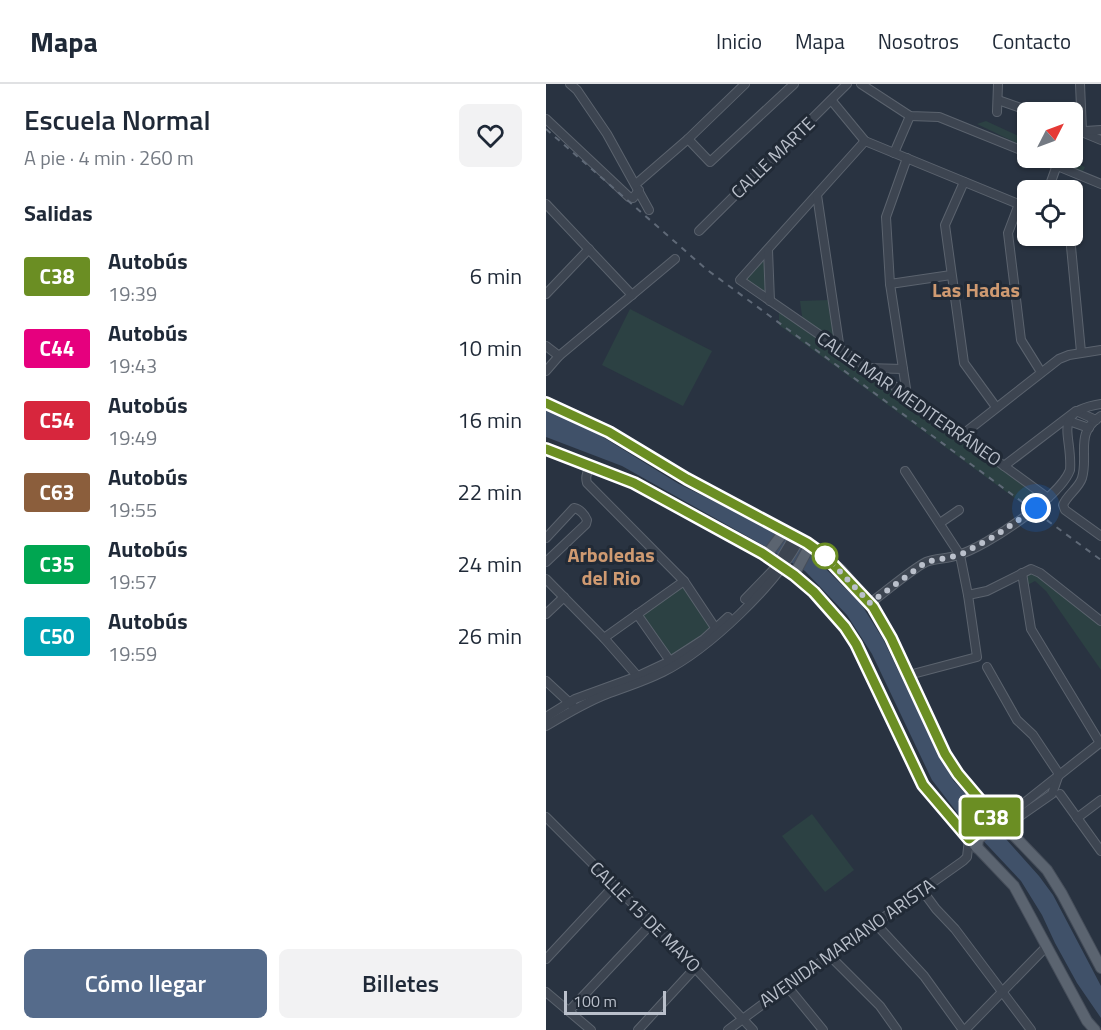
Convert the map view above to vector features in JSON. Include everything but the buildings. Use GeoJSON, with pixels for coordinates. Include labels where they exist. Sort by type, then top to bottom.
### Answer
{"type":"FeatureCollection","features":[{"type":"Feature","properties":{"kind":"main road"},"geometry":{"type":"LineString","coordinates":[[546,403],[609,432],[796,540],[841,570],[870,603],[891,638],[945,754],[958,774],[993,821],[1047,870],[1101,968]]}},
{"type":"Feature","properties":{"kind":"main road"},"geometry":{"type":"LineString","coordinates":[[546,449],[634,483],[769,554],[786,566],[822,599],[845,627],[875,682],[919,778],[1014,886],[1087,1021],[1095,1030]]}},
{"type":"Feature","properties":{"kind":"main road"},"geometry":{"type":"LineString","coordinates":[[769,554],[796,540]]}},
{"type":"Feature","properties":{"kind":"main road"},"geometry":{"type":"LineString","coordinates":[[786,566],[796,540]]}},
{"type":"Feature","properties":{"kind":"main road"},"geometry":{"type":"LineString","coordinates":[[977,843],[993,821]]}},
{"type":"Feature","properties":{"kind":"street"},"geometry":{"type":"LineString","coordinates":[[546,119],[629,197],[633,198],[637,187],[745,84]]}},
{"type":"Feature","properties":{"kind":"street"},"geometry":{"type":"LineString","coordinates":[[688,139],[710,162],[794,84]]}},
{"type":"Feature","properties":{"kind":"street","name":"CALLE MARTE"},"geometry":{"type":"LineString","coordinates":[[699,231],[847,84]]}},
{"type":"Feature","properties":{"kind":"street"},"geometry":{"type":"LineString","coordinates":[[861,84],[910,116],[939,117],[1017,149]]}},
{"type":"Feature","properties":{"kind":"street"},"geometry":{"type":"LineString","coordinates":[[880,96],[882,84]]}},
{"type":"Feature","properties":{"kind":"street"},"geometry":{"type":"LineString","coordinates":[[997,112],[998,84]]}},
{"type":"Feature","properties":{"kind":"street"},"geometry":{"type":"LineString","coordinates":[[1079,102],[1080,84]]}},
{"type":"Feature","properties":{"kind":"street"},"geometry":{"type":"LineString","coordinates":[[577,86],[607,134],[649,210]]}},
{"type":"Feature","properties":{"kind":"street"},"geometry":{"type":"LineString","coordinates":[[832,100],[865,141],[1017,204]]}},
{"type":"Feature","properties":{"kind":"street"},"geometry":{"type":"LineString","coordinates":[[998,100],[1017,107]]}},
{"type":"Feature","properties":{"kind":"street"},"geometry":{"type":"LineString","coordinates":[[894,153],[910,116]]}},
{"type":"Feature","properties":{"kind":"street"},"geometry":{"type":"LineString","coordinates":[[1083,129],[1101,130]]}},
{"type":"Feature","properties":{"kind":"street"},"geometry":{"type":"LineString","coordinates":[[1083,132],[1101,140]]}},
{"type":"Feature","properties":{"kind":"street","name":"CALLE MAR MEDITERRÁNEO"},"geometry":{"type":"LineString","coordinates":[[865,141],[740,280],[907,395],[1048,498]]}},
{"type":"Feature","properties":{"kind":"street"},"geometry":{"type":"LineString","coordinates":[[907,158],[886,217],[890,284],[907,395]]}},
{"type":"Feature","properties":{"kind":"street"},"geometry":{"type":"LineString","coordinates":[[1064,168],[1101,184]]}},
{"type":"Feature","properties":{"kind":"street"},"geometry":{"type":"LineString","coordinates":[[964,182],[945,225],[951,275],[964,363],[996,407]]}},
{"type":"Feature","properties":{"kind":"street"},"geometry":{"type":"LineString","coordinates":[[817,195],[840,350]]}},
{"type":"Feature","properties":{"kind":"street"},"geometry":{"type":"LineString","coordinates":[[546,204],[632,294]]}},
{"type":"Feature","properties":{"kind":"street"},"geometry":{"type":"LineString","coordinates":[[1017,217],[1008,233],[1021,340],[1041,372]]}},
{"type":"Feature","properties":{"kind":"street"},"geometry":{"type":"LineString","coordinates":[[1071,246],[1082,352]]}},
{"type":"Feature","properties":{"kind":"street"},"geometry":{"type":"LineString","coordinates":[[546,294],[589,249]]}},
{"type":"Feature","properties":{"kind":"street"},"geometry":{"type":"LineString","coordinates":[[768,250],[770,301]]}},
{"type":"Feature","properties":{"kind":"street"},"geometry":{"type":"LineString","coordinates":[[546,371],[559,356],[675,259]]}},
{"type":"Feature","properties":{"kind":"street"},"geometry":{"type":"LineString","coordinates":[[890,284],[951,275]]}},
{"type":"Feature","properties":{"kind":"street"},"geometry":{"type":"LineString","coordinates":[[546,346],[559,356]]}},
{"type":"Feature","properties":{"kind":"street"},"geometry":{"type":"LineString","coordinates":[[962,435],[1059,359],[1082,352],[1101,350]]}},
{"type":"Feature","properties":{"kind":"street"},"geometry":{"type":"LineString","coordinates":[[865,368],[903,369]]}},
{"type":"Feature","properties":{"kind":"street"},"geometry":{"type":"LineString","coordinates":[[1004,466],[1076,411],[1101,405]]}},
{"type":"Feature","properties":{"kind":"street"},"geometry":{"type":"LineString","coordinates":[[1076,411],[1098,418],[1089,428],[1083,441],[1081,479],[1063,505],[1065,510],[1101,536]]}},
{"type":"Feature","properties":{"kind":"street"},"geometry":{"type":"LineString","coordinates":[[870,603],[926,562],[960,555],[995,536],[1048,498],[1065,481],[1070,470],[1067,425],[1076,411]]}},
{"type":"Feature","properties":{"kind":"street"},"geometry":{"type":"LineString","coordinates":[[1069,421],[1089,428]]}},
{"type":"Feature","properties":{"kind":"street"},"geometry":{"type":"LineString","coordinates":[[592,466],[585,478],[587,483],[684,581],[717,631]]}},
{"type":"Feature","properties":{"kind":"street"},"geometry":{"type":"LineString","coordinates":[[905,471],[960,555],[976,657],[909,675]]}},
{"type":"Feature","properties":{"kind":"street"},"geometry":{"type":"LineString","coordinates":[[546,538],[574,508],[588,520],[547,560]]}},
{"type":"Feature","properties":{"kind":"street"},"geometry":{"type":"LineString","coordinates":[[940,523],[959,510]]}},
{"type":"Feature","properties":{"kind":"street"},"geometry":{"type":"LineString","coordinates":[[640,678],[674,667],[717,631],[786,566],[796,540]]}},
{"type":"Feature","properties":{"kind":"street"},"geometry":{"type":"LineString","coordinates":[[968,595],[987,591],[1031,569],[1040,573],[1101,621]]}},
{"type":"Feature","properties":{"kind":"street"},"geometry":{"type":"LineString","coordinates":[[993,821],[1100,743],[1031,629],[1022,573]]}},
{"type":"Feature","properties":{"kind":"street"},"geometry":{"type":"LineString","coordinates":[[546,579],[561,599],[604,638],[640,678]]}},
{"type":"Feature","properties":{"kind":"street"},"geometry":{"type":"LineString","coordinates":[[604,638],[684,581]]}},
{"type":"Feature","properties":{"kind":"street"},"geometry":{"type":"LineString","coordinates":[[546,614],[561,599]]}},
{"type":"Feature","properties":{"kind":"street"},"geometry":{"type":"LineString","coordinates":[[637,614],[670,661]]}},
{"type":"Feature","properties":{"kind":"street"},"geometry":{"type":"LineString","coordinates":[[546,717],[607,694],[640,678],[717,631]]}},
{"type":"Feature","properties":{"kind":"street"},"geometry":{"type":"LineString","coordinates":[[987,667],[1017,720],[1033,735],[1059,774]]}},
{"type":"Feature","properties":{"kind":"street"},"geometry":{"type":"LineString","coordinates":[[546,681],[573,706]]}},
{"type":"Feature","properties":{"kind":"street"},"geometry":{"type":"LineString","coordinates":[[546,726],[573,706]]}},
{"type":"Feature","properties":{"kind":"street"},"geometry":{"type":"LineString","coordinates":[[1060,794],[1101,851]]}},
{"type":"Feature","properties":{"kind":"street"},"geometry":{"type":"LineString","coordinates":[[1077,818],[1101,800]]}},
{"type":"Feature","properties":{"kind":"street","name":"CALLE 15 DE MAYO"},"geometry":{"type":"LineString","coordinates":[[546,817],[652,923],[753,1030]]}},
{"type":"Feature","properties":{"kind":"street"},"geometry":{"type":"LineString","coordinates":[[967,857],[977,843]]}},
{"type":"Feature","properties":{"kind":"street","name":"AVENIDA MARIANO ARISTA"},"geometry":{"type":"LineString","coordinates":[[728,1030],[743,1017],[922,891],[967,857],[977,843]]}},
{"type":"Feature","properties":{"kind":"street"},"geometry":{"type":"LineString","coordinates":[[546,959],[614,886]]}},
{"type":"Feature","properties":{"kind":"street"},"geometry":{"type":"LineString","coordinates":[[922,891],[955,929],[1000,992],[1031,1030]]}},
{"type":"Feature","properties":{"kind":"street"},"geometry":{"type":"LineString","coordinates":[[569,1011],[652,923]]}},
{"type":"Feature","properties":{"kind":"street"},"geometry":{"type":"LineString","coordinates":[[875,923],[924,976],[964,1030],[1047,946]]}},
{"type":"Feature","properties":{"kind":"street"},"geometry":{"type":"LineString","coordinates":[[830,956],[880,1006],[897,1030]]}},
{"type":"Feature","properties":{"kind":"street"},"geometry":{"type":"LineString","coordinates":[[638,1030],[695,968]]}},
{"type":"Feature","properties":{"kind":"street"},"geometry":{"type":"LineString","coordinates":[[787,986],[823,1030]]}},
{"type":"Feature","properties":{"kind":"street"},"geometry":{"type":"LineString","coordinates":[[546,992],[591,1030]]}},
{"type":"Feature","properties":{"kind":"green space"},"geometry":{"type":"Polygon","coordinates":[[[986,121],[1017,135],[1017,143],[977,124],[986,121]]]}},
{"type":"Feature","properties":{"kind":"green space"},"geometry":{"type":"Polygon","coordinates":[[[1083,166],[1085,167],[1082,173],[1071,168],[1083,168],[1083,166]]]}},
{"type":"Feature","properties":{"kind":"green space"},"geometry":{"type":"Polygon","coordinates":[[[768,252],[770,300],[741,280],[768,252]]]}},
{"type":"Feature","properties":{"kind":"green space"},"geometry":{"type":"Polygon","coordinates":[[[829,300],[835,346],[1048,498],[1036,508],[1024,505],[779,325],[779,307],[803,323],[800,301],[829,300]]]}},
{"type":"Feature","properties":{"kind":"green space"},"geometry":{"type":"Polygon","coordinates":[[[630,309],[712,351],[683,406],[602,365],[630,309]]]}},
{"type":"Feature","properties":{"kind":"green space"},"geometry":{"type":"Polygon","coordinates":[[[1031,570],[1101,624],[1101,670],[1046,591],[1035,581],[1022,588],[1020,576],[1031,570]]]}},
{"type":"Feature","properties":{"kind":"green space"},"geometry":{"type":"Polygon","coordinates":[[[683,585],[712,628],[671,656],[642,615],[683,585]]]}},
{"type":"Feature","properties":{"kind":"green space"},"geometry":{"type":"Polygon","coordinates":[[[812,814],[854,870],[825,892],[782,836],[812,814]]]}},
{"type":"Feature","properties":{"kind":"water"},"geometry":{"type":"Polygon","coordinates":[[[546,410],[598,434],[679,484],[776,532],[811,554],[861,604],[883,639],[953,780],[1039,876],[1053,895],[1101,986],[1101,1018],[1077,983],[1042,915],[1021,881],[959,815],[932,780],[872,654],[847,615],[805,571],[768,548],[622,466],[546,437],[546,410]]]}},
{"type":"Feature","properties":{"kind":"railway"},"geometry":{"type":"LineString","coordinates":[[546,129],[706,269],[1101,560]]}},
{"type":"Feature","properties":{"kind":"bus line","name":"C38"},"geometry":{"type":"LineString","coordinates":[[546,403],[609,432],[687,479],[785,530],[807,543],[841,570],[873,607],[891,638],[945,754],[958,774],[991,813],[992,820],[969,839],[923,785],[856,644],[830,608],[798,578],[760,552],[634,483],[546,449]]}},
{"type":"Feature","properties":{"kind":"district","name":"Las Hadas"},"geometry":{"type":"Point","coordinates":[976,290]}},
{"type":"Feature","properties":{"kind":"district","name":"Arboledas del Rio"},"geometry":{"type":"Point","coordinates":[611,566]}},
{"type":"Feature","properties":{"kind":"route"},"geometry":{"type":"LineString","coordinates":[[825,556],[841,570],[870,603],[926,562],[960,555],[995,536],[1036,508]]}}]}
